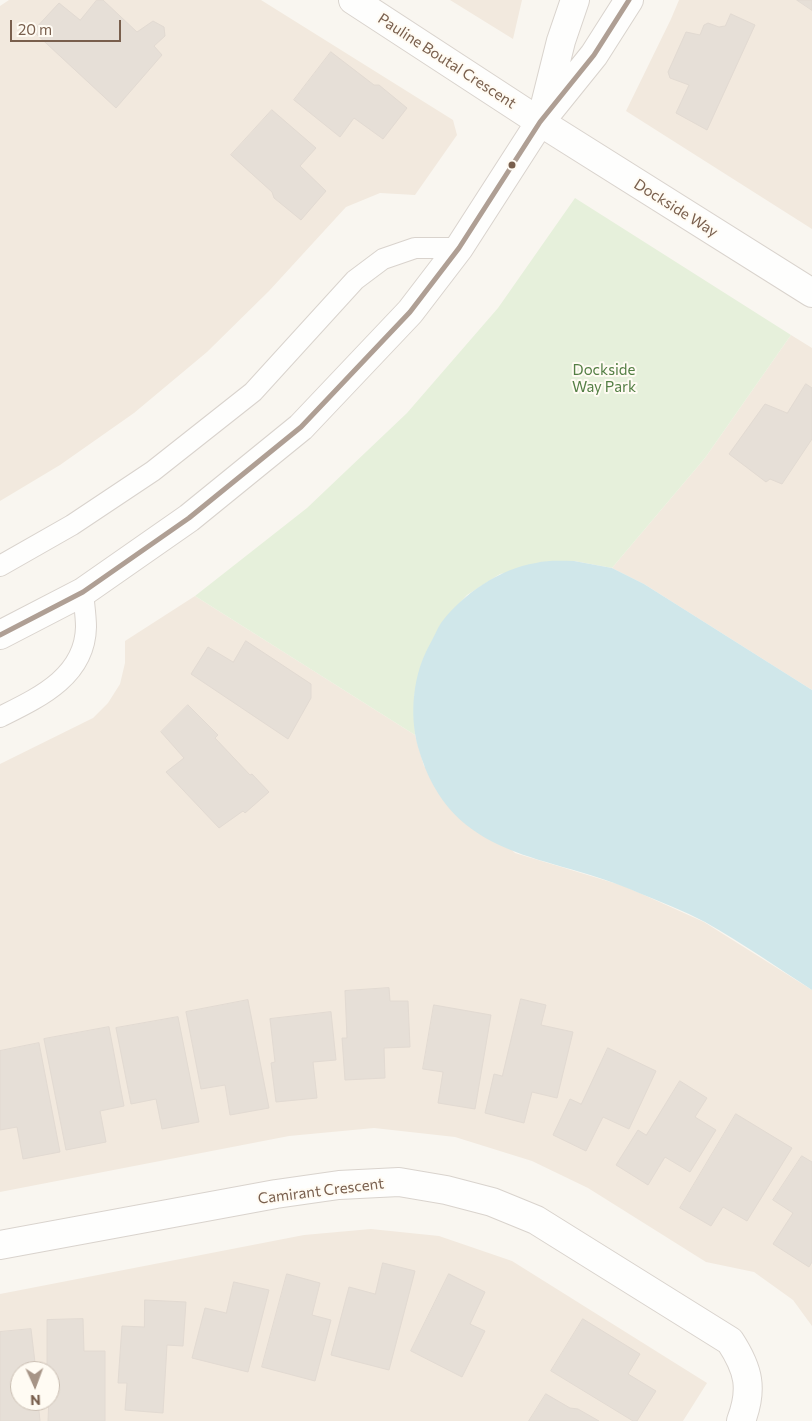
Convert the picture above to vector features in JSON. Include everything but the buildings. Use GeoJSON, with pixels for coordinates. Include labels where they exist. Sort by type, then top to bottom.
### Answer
{"type":"FeatureCollection","features":[{"type":"Feature","properties":{"kind":"street","name":"Pauline Boutal Crescent"},"geometry":{"type":"LineString","coordinates":[[353,0],[540,122]]}},
{"type":"Feature","properties":{"kind":"street"},"geometry":{"type":"LineString","coordinates":[[540,122],[561,41],[575,0]]}},
{"type":"Feature","properties":{"kind":"street"},"geometry":{"type":"LineString","coordinates":[[0,635],[83,592],[190,518],[301,426],[410,312],[459,248],[540,122],[594,55],[629,0]]}},
{"type":"Feature","properties":{"kind":"street","name":"Dockside Way"},"geometry":{"type":"LineString","coordinates":[[540,122],[812,294]]}},
{"type":"Feature","properties":{"kind":"street","name":"Camirant Crescent"},"geometry":{"type":"LineString","coordinates":[[0,1245],[276,1194],[339,1185],[399,1182],[446,1190],[492,1202],[536,1220],[730,1342],[743,1360],[747,1381],[746,1406],[741,1421]]}},
{"type":"Feature","properties":{"kind":"lane"},"geometry":{"type":"LineString","coordinates":[[0,566],[72,525],[153,471],[253,392],[356,280],[383,260],[415,248],[459,248]]}},
{"type":"Feature","properties":{"kind":"lane"},"geometry":{"type":"LineString","coordinates":[[0,717],[41,697],[67,676],[80,654],[86,628],[83,592]]}},
{"type":"Feature","properties":{"kind":"shaded area"},"geometry":{"type":"Polygon","coordinates":[[[9,0],[261,0],[453,120],[457,135],[415,195],[380,193],[346,207],[269,291],[207,352],[134,413],[60,465],[0,501],[0,6],[9,0]]]}},
{"type":"Feature","properties":{"kind":"shaded area"},"geometry":{"type":"Polygon","coordinates":[[[450,0],[522,0],[513,39],[450,0]]]}},
{"type":"Feature","properties":{"kind":"shaded area"},"geometry":{"type":"Polygon","coordinates":[[[679,0],[812,0],[812,229],[626,111],[679,0]]]}},
{"type":"Feature","properties":{"kind":"shaded area"},"geometry":{"type":"Polygon","coordinates":[[[791,335],[812,348],[812,690],[644,584],[612,568],[705,458],[791,335]]]}},
{"type":"Feature","properties":{"kind":"shaded area"},"geometry":{"type":"Polygon","coordinates":[[[195,596],[415,735],[424,766],[515,853],[624,886],[704,922],[812,990],[812,1326],[793,1300],[754,1272],[706,1262],[588,1188],[532,1161],[455,1137],[374,1128],[289,1136],[0,1192],[0,764],[93,718],[108,703],[120,684],[125,663],[125,641],[195,596]]]}},
{"type":"Feature","properties":{"kind":"shaded area"},"geometry":{"type":"Polygon","coordinates":[[[371,1229],[439,1236],[512,1261],[707,1383],[683,1421],[0,1421],[0,1294],[304,1235],[371,1229]]]}},
{"type":"Feature","properties":{"kind":"green space","name":"Dockside Way Park"},"geometry":{"type":"Polygon","coordinates":[[[575,198],[791,335],[705,458],[612,568],[574,561],[500,574],[467,595],[441,624],[414,696],[415,735],[195,596],[307,508],[407,413],[498,308],[575,198]]]}},
{"type":"Feature","properties":{"kind":"water"},"geometry":{"type":"Polygon","coordinates":[[[574,561],[612,568],[644,584],[812,690],[812,990],[732,938],[689,914],[605,880],[507,849],[479,834],[454,813],[433,785],[418,747],[413,708],[416,681],[420,668],[441,623],[460,602],[495,577],[522,566],[541,562],[574,561]]]}},
{"type":"Feature","properties":{"kind":"transit line"},"geometry":{"type":"LineString","coordinates":[[0,635],[83,592],[189,518],[301,427],[410,312],[459,248],[540,122],[594,55],[629,0]]}}]}
